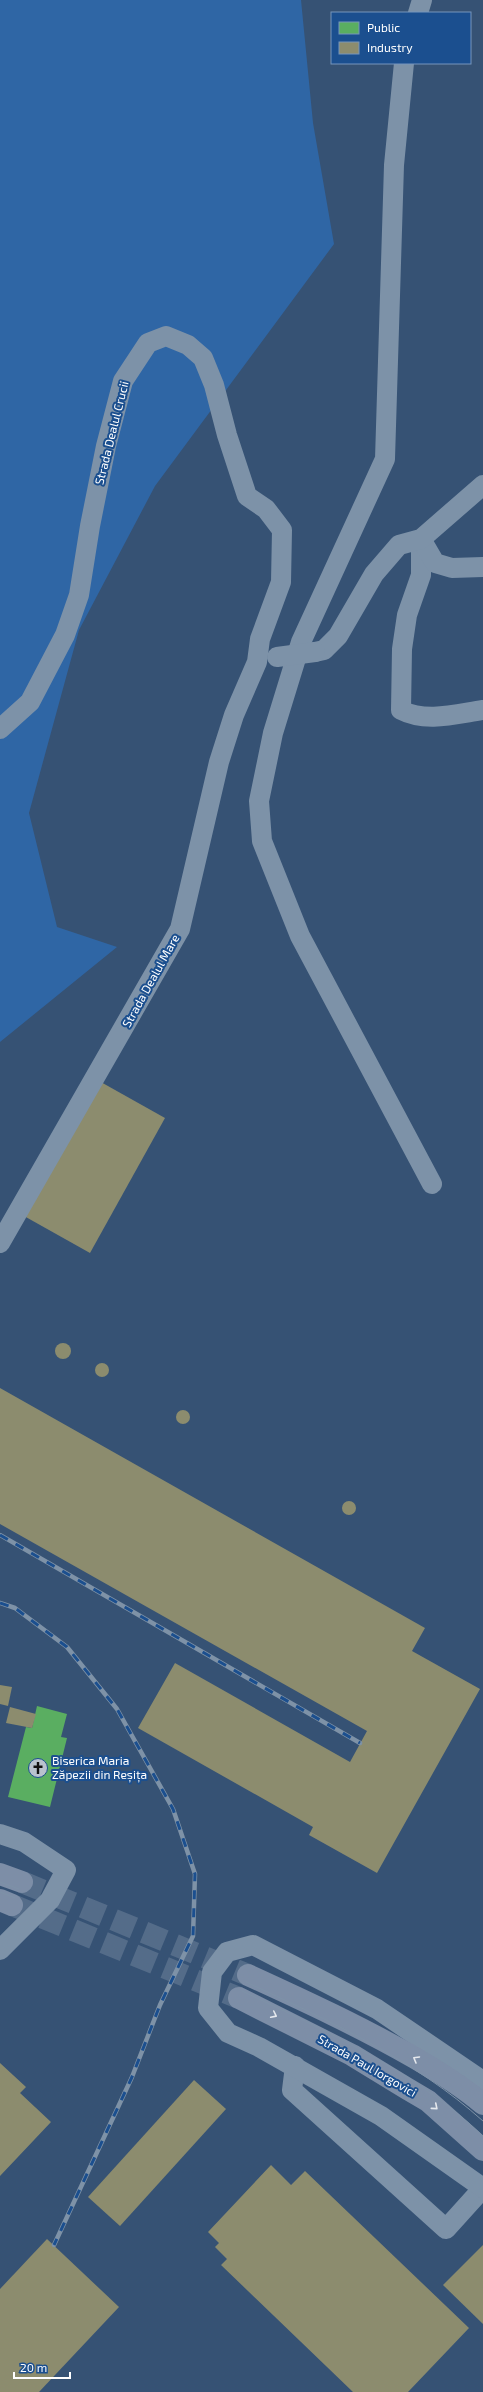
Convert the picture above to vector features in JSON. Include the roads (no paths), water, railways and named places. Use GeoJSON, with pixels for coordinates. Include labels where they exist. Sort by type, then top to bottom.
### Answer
{"type":"FeatureCollection","features":[{"type":"Feature","properties":{"kind":"main road"},"geometry":{"type":"LineString","coordinates":[[0,1874],[22,1882]]}},
{"type":"Feature","properties":{"kind":"main road"},"geometry":{"type":"LineString","coordinates":[[248,1975],[307,2002],[398,2049],[451,2080],[483,2104]]}},
{"type":"Feature","properties":{"kind":"main road","name":"Strada Paul Iorgovici"},"geometry":{"type":"LineString","coordinates":[[239,1998],[352,2055],[428,2101],[483,2150]]}},
{"type":"Feature","properties":{"kind":"street"},"geometry":{"type":"LineString","coordinates":[[418,12],[422,0]]}},
{"type":"Feature","properties":{"kind":"street"},"geometry":{"type":"LineString","coordinates":[[404,64],[394,165],[385,460],[301,642],[273,733],[259,801],[262,841],[300,936],[432,1184]]}},
{"type":"Feature","properties":{"kind":"street","name":"Strada Dealul Crucii"},"geometry":{"type":"LineString","coordinates":[[0,728],[30,702],[70,622],[79,595],[100,475],[123,381],[148,343],[166,336],[188,345],[203,358],[214,385],[227,435],[247,496],[266,509],[282,530],[281,582],[260,639],[256,662]]}},
{"type":"Feature","properties":{"kind":"street"},"geometry":{"type":"LineString","coordinates":[[256,662],[277,657],[324,650],[338,636],[374,574],[399,545],[421,538],[483,485]]}},
{"type":"Feature","properties":{"kind":"street"},"geometry":{"type":"LineString","coordinates":[[421,538],[435,563],[452,568],[483,567]]}},
{"type":"Feature","properties":{"kind":"street"},"geometry":{"type":"LineString","coordinates":[[421,538],[421,575],[407,615],[402,649],[401,710],[412,716],[442,716],[483,710]]}},
{"type":"Feature","properties":{"kind":"street","name":"Strada Dealul Mare"},"geometry":{"type":"LineString","coordinates":[[0,1243],[180,929],[219,762],[234,715],[256,662]]}},
{"type":"Feature","properties":{"kind":"street"},"geometry":{"type":"LineString","coordinates":[[0,1834],[24,1842],[66,1870],[50,1900],[0,1950]]}},
{"type":"Feature","properties":{"kind":"street"},"geometry":{"type":"LineString","coordinates":[[295,2066],[292,2090],[446,2230],[483,2188],[381,2116],[295,2066],[228,2033],[208,2008],[212,1972],[227,1952],[253,1945],[377,2010],[483,2081]]}},
{"type":"Feature","properties":{"kind":"tunnel"},"geometry":{"type":"LineString","coordinates":[[22,1882],[248,1975]]}},
{"type":"Feature","properties":{"kind":"tunnel"},"geometry":{"type":"LineString","coordinates":[[12,1905],[239,1998]]}},
{"type":"Feature","properties":{"kind":"tram line"},"geometry":{"type":"LineString","coordinates":[[0,1882],[19,1889]]}},
{"type":"Feature","properties":{"kind":"tram line"},"geometry":{"type":"LineString","coordinates":[[0,1892],[15,1898]]}},
{"type":"Feature","properties":{"kind":"tram line"},"geometry":{"type":"LineString","coordinates":[[246,1982],[308,2011],[400,2060],[457,2099],[483,2121]]}},
{"type":"Feature","properties":{"kind":"tram line"},"geometry":{"type":"LineString","coordinates":[[242,1991],[306,2021],[399,2072],[457,2113],[483,2136]]}},
{"type":"Feature","properties":{"kind":"railway"},"geometry":{"type":"LineString","coordinates":[[0,1535],[360,1743]]}},
{"type":"Feature","properties":{"kind":"railway"},"geometry":{"type":"LineString","coordinates":[[0,1603],[15,1608],[67,1647],[117,1709],[173,1809],[195,1874],[193,1936],[160,2005],[132,2077],[54,2245]]}},
{"type":"Feature","properties":{"kind":"place","name":"Biserica Maria Zăpezii din Reșița"},"geometry":{"type":"Point","coordinates":[38,1768]}}]}
